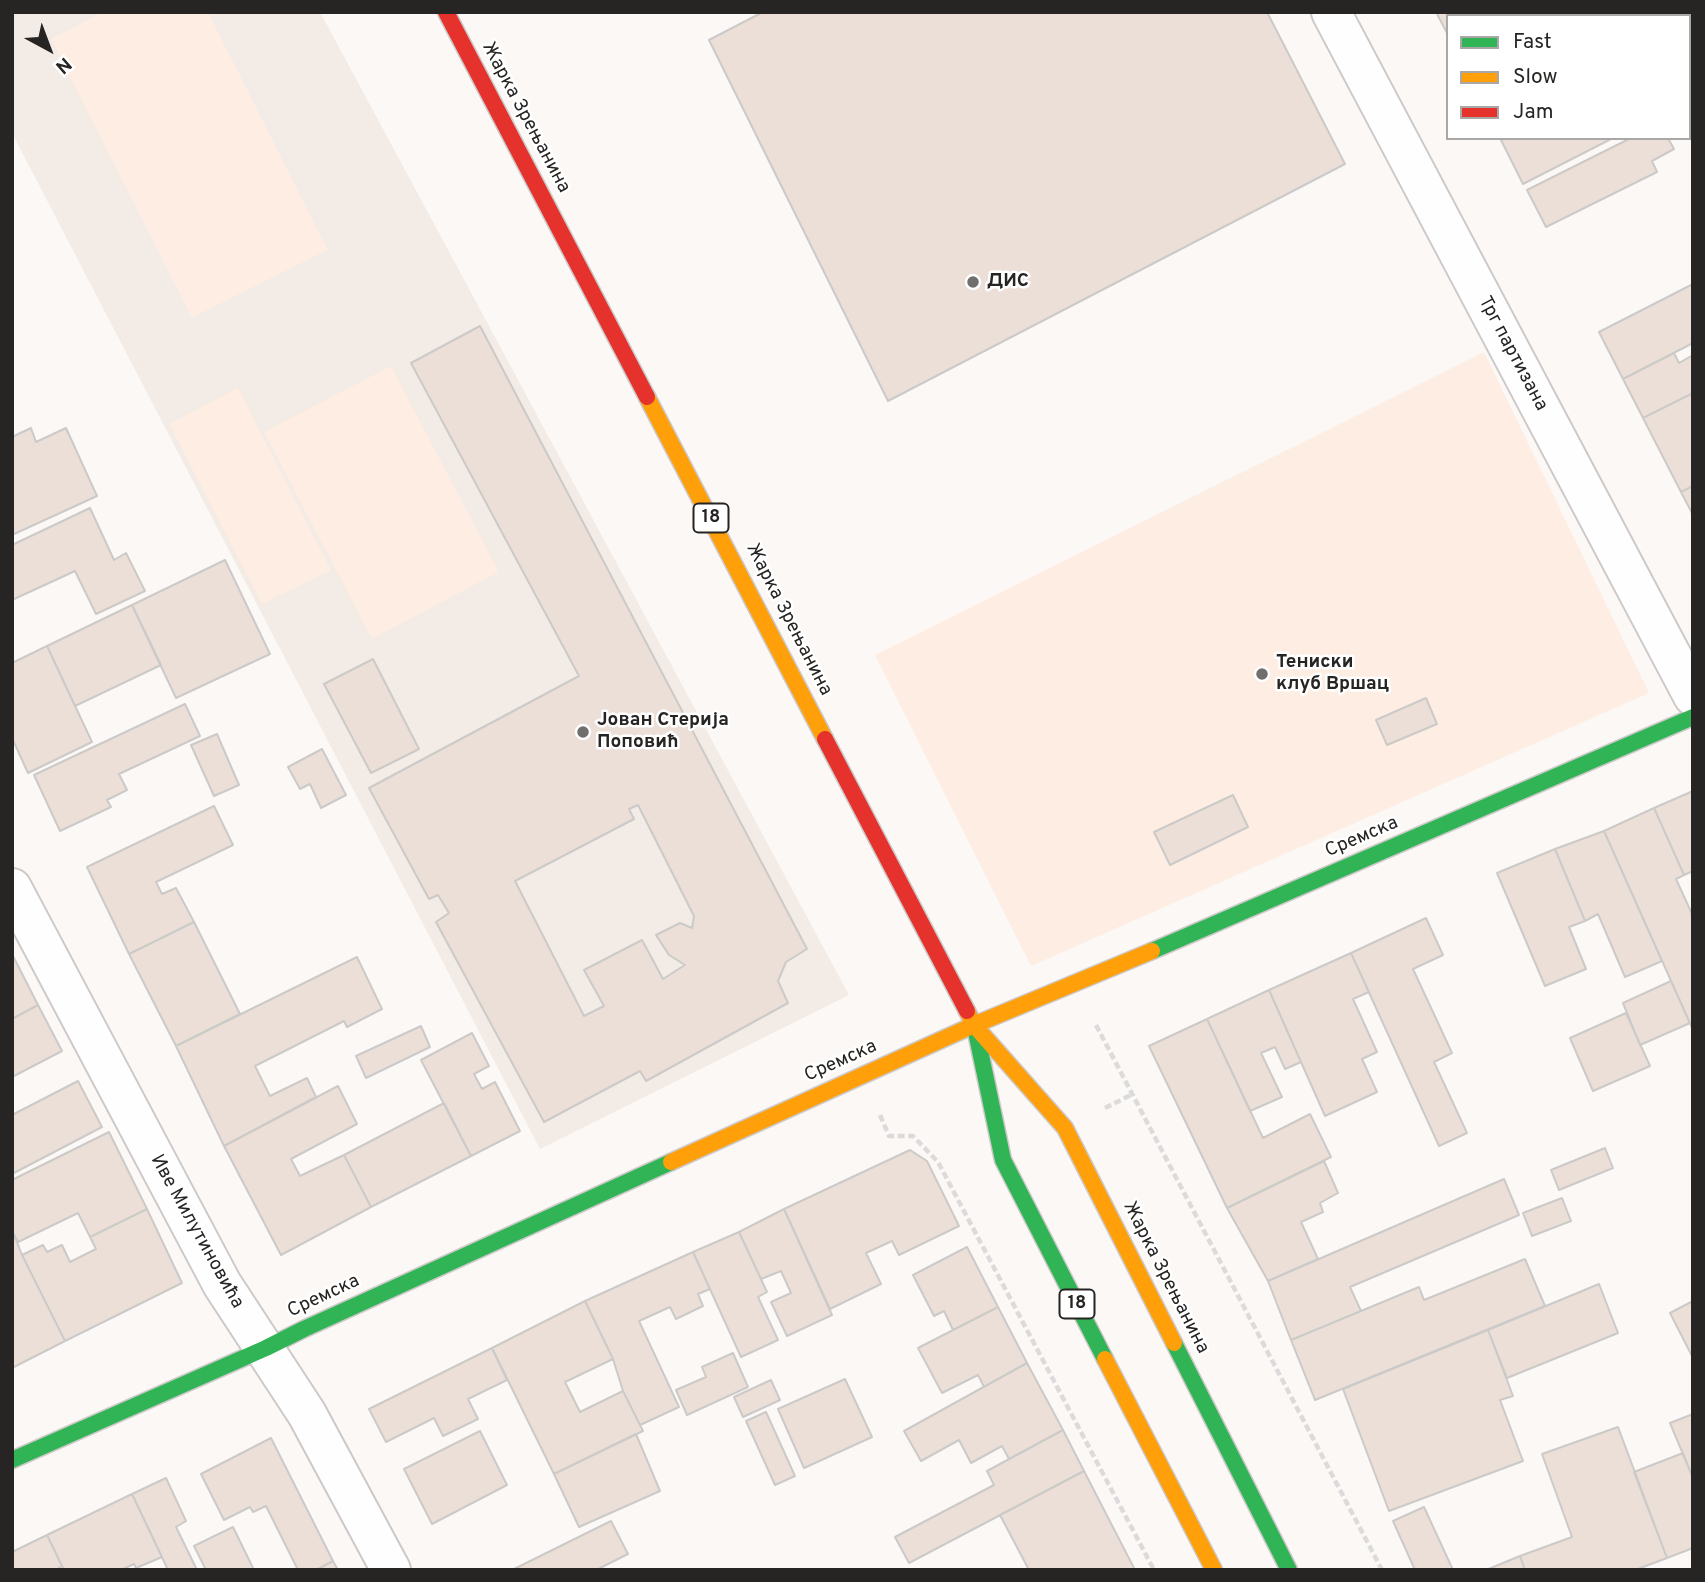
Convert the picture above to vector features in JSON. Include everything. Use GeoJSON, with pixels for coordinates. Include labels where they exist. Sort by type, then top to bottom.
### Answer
{"type":"FeatureCollection","features":[{"type":"Feature","properties":{"kind":"main road","name":"Жарка Зрењанина"},"geometry":{"type":"LineString","coordinates":[[446,12],[974,1025],[1065,1129],[1289,1570]]}},
{"type":"Feature","properties":{"kind":"main road","name":"Сремска"},"geometry":{"type":"LineString","coordinates":[[12,1460],[265,1348],[974,1025],[1693,717]]}},
{"type":"Feature","properties":{"kind":"main road","name":"Жарка Зрењанина"},"geometry":{"type":"LineString","coordinates":[[974,1025],[1003,1160],[1214,1570]]}},
{"type":"Feature","properties":{"kind":"street","name":"Трг партизана"},"geometry":{"type":"LineString","coordinates":[[1331,12],[1693,696]]}},
{"type":"Feature","properties":{"kind":"street","name":"Иве Милутиновића"},"geometry":{"type":"LineString","coordinates":[[12,888],[209,1261],[307,1414],[391,1570]]}},
{"type":"Feature","properties":{"kind":"path"},"geometry":{"type":"LineString","coordinates":[[1074,984],[1382,1570]]}},
{"type":"Feature","properties":{"kind":"path"},"geometry":{"type":"LineString","coordinates":[[863,1075],[889,1136],[913,1136],[938,1162],[1154,1570]]}},
{"type":"Feature","properties":{"kind":"shaded area"},"geometry":{"type":"Polygon","coordinates":[[[12,12],[320,12],[849,995],[540,1149],[12,133],[12,12]]]}},
{"type":"Feature","properties":{"kind":"shaded area"},"geometry":{"type":"Polygon","coordinates":[[[103,12],[208,12],[328,250],[192,318],[51,39],[103,12]]]}},
{"type":"Feature","properties":{"kind":"shaded area","name":"Тениски клуб Вршац"},"geometry":{"type":"Polygon","coordinates":[[[1484,352],[1649,693],[1031,966],[875,655],[1484,352]]]}},
{"type":"Feature","properties":{"kind":"shaded area"},"geometry":{"type":"Polygon","coordinates":[[[391,366],[499,572],[372,639],[264,432],[391,366]]]}},
{"type":"Feature","properties":{"kind":"shaded area"},"geometry":{"type":"Polygon","coordinates":[[[238,388],[331,570],[262,604],[169,424],[238,388]]]}},
{"type":"Feature","properties":{"kind":"building","name":"ДИС"},"geometry":{"type":"Polygon","coordinates":[[[763,12],[1267,12],[1345,164],[888,401],[709,40],[763,12]]]}},
{"type":"Feature","properties":{"kind":"building"},"geometry":{"type":"Polygon","coordinates":[[[1436,12],[1513,12],[1446,14],[1446,31],[1436,12]]]}},
{"type":"Feature","properties":{"kind":"building"},"geometry":{"type":"Polygon","coordinates":[[[1501,140],[1609,140],[1523,184],[1501,140]]]}},
{"type":"Feature","properties":{"kind":"building"},"geometry":{"type":"Polygon","coordinates":[[[1627,140],[1669,140],[1674,149],[1652,161],[1657,172],[1546,227],[1527,190],[1627,140]]]}},
{"type":"Feature","properties":{"kind":"building"},"geometry":{"type":"Polygon","coordinates":[[[1693,284],[1693,343],[1623,379],[1599,332],[1693,284]]]}},
{"type":"Feature","properties":{"kind":"building","name":"Јован Стерија Поповић"},"geometry":{"type":"Polygon","coordinates":[[[480,326],[807,949],[786,962],[778,981],[788,1003],[646,1081],[640,1071],[544,1122],[436,922],[449,913],[438,895],[429,899],[369,788],[579,676],[411,363],[480,326]],[[638,805],[629,809],[634,819],[515,881],[584,1016],[604,1006],[584,970],[642,940],[663,979],[685,965],[669,955],[656,935],[680,923],[692,928],[694,916],[638,805]]]}},
{"type":"Feature","properties":{"kind":"building"},"geometry":{"type":"Polygon","coordinates":[[[1674,353],[1679,363],[1693,355],[1693,393],[1643,418],[1623,379],[1674,353]]]}},
{"type":"Feature","properties":{"kind":"building"},"geometry":{"type":"Polygon","coordinates":[[[1693,393],[1693,486],[1681,492],[1643,418],[1693,393]]]}},
{"type":"Feature","properties":{"kind":"building"},"geometry":{"type":"Polygon","coordinates":[[[31,428],[36,442],[66,428],[97,496],[12,535],[12,437],[31,428]]]}},
{"type":"Feature","properties":{"kind":"building"},"geometry":{"type":"Polygon","coordinates":[[[1693,486],[1693,515],[1681,492],[1693,486]]]}},
{"type":"Feature","properties":{"kind":"building"},"geometry":{"type":"Polygon","coordinates":[[[90,508],[114,560],[126,553],[145,591],[96,614],[75,571],[12,600],[12,545],[90,508]]]}},
{"type":"Feature","properties":{"kind":"building"},"geometry":{"type":"Polygon","coordinates":[[[225,560],[270,654],[176,698],[132,605],[225,560]]]}},
{"type":"Feature","properties":{"kind":"building"},"geometry":{"type":"Polygon","coordinates":[[[132,605],[161,665],[75,706],[47,646],[132,605]]]}},
{"type":"Feature","properties":{"kind":"building"},"geometry":{"type":"Polygon","coordinates":[[[47,646],[92,742],[28,773],[12,738],[12,663],[47,646]]]}},
{"type":"Feature","properties":{"kind":"building"},"geometry":{"type":"Polygon","coordinates":[[[373,659],[419,749],[371,773],[324,684],[373,659]]]}},
{"type":"Feature","properties":{"kind":"building"},"geometry":{"type":"Polygon","coordinates":[[[1426,698],[1437,724],[1387,745],[1376,720],[1426,698]]]}},
{"type":"Feature","properties":{"kind":"building"},"geometry":{"type":"Polygon","coordinates":[[[185,704],[200,736],[119,774],[127,790],[107,800],[111,807],[60,831],[34,775],[185,704]]]}},
{"type":"Feature","properties":{"kind":"building"},"geometry":{"type":"Polygon","coordinates":[[[217,734],[239,785],[214,796],[191,745],[217,734]]]}},
{"type":"Feature","properties":{"kind":"building"},"geometry":{"type":"Polygon","coordinates":[[[322,749],[346,795],[321,808],[310,784],[300,789],[288,767],[322,749]]]}},
{"type":"Feature","properties":{"kind":"building"},"geometry":{"type":"Polygon","coordinates":[[[1693,791],[1693,871],[1684,875],[1654,808],[1693,791]]]}},
{"type":"Feature","properties":{"kind":"building"},"geometry":{"type":"Polygon","coordinates":[[[1233,795],[1248,827],[1170,865],[1154,832],[1233,795]]]}},
{"type":"Feature","properties":{"kind":"building"},"geometry":{"type":"Polygon","coordinates":[[[214,806],[233,845],[156,882],[162,894],[176,888],[194,922],[129,954],[87,867],[214,806]]]}},
{"type":"Feature","properties":{"kind":"building"},"geometry":{"type":"Polygon","coordinates":[[[1654,808],[1684,875],[1676,879],[1693,916],[1693,1030],[1604,831],[1654,808]]]}},
{"type":"Feature","properties":{"kind":"building"},"geometry":{"type":"Polygon","coordinates":[[[1604,831],[1662,961],[1625,977],[1598,914],[1585,921],[1555,849],[1604,831]]]}},
{"type":"Feature","properties":{"kind":"building"},"geometry":{"type":"Polygon","coordinates":[[[1555,849],[1585,921],[1569,927],[1586,969],[1545,986],[1497,873],[1555,849]]]}},
{"type":"Feature","properties":{"kind":"building"},"geometry":{"type":"Polygon","coordinates":[[[1426,918],[1443,955],[1413,969],[1452,1053],[1434,1062],[1467,1133],[1439,1146],[1351,953],[1426,918]]]}},
{"type":"Feature","properties":{"kind":"building"},"geometry":{"type":"Polygon","coordinates":[[[194,922],[240,1014],[176,1046],[129,954],[194,922]]]}},
{"type":"Feature","properties":{"kind":"building"},"geometry":{"type":"Polygon","coordinates":[[[1351,953],[1369,992],[1353,999],[1377,1052],[1362,1059],[1377,1092],[1325,1116],[1269,990],[1351,953]]]}},
{"type":"Feature","properties":{"kind":"building"},"geometry":{"type":"Polygon","coordinates":[[[12,954],[38,1005],[12,1019],[12,954]]]}},
{"type":"Feature","properties":{"kind":"building"},"geometry":{"type":"Polygon","coordinates":[[[357,957],[382,1009],[347,1027],[344,1021],[255,1066],[270,1096],[307,1078],[316,1097],[224,1146],[176,1046],[357,957]]]}},
{"type":"Feature","properties":{"kind":"building"},"geometry":{"type":"Polygon","coordinates":[[[1671,981],[1690,1023],[1640,1045],[1623,1003],[1671,981]]]}},
{"type":"Feature","properties":{"kind":"building"},"geometry":{"type":"Polygon","coordinates":[[[1269,990],[1301,1062],[1285,1069],[1275,1047],[1261,1053],[1282,1097],[1250,1111],[1207,1019],[1269,990]]]}},
{"type":"Feature","properties":{"kind":"building"},"geometry":{"type":"Polygon","coordinates":[[[38,1005],[62,1051],[12,1077],[12,1019],[38,1005]]]}},
{"type":"Feature","properties":{"kind":"building"},"geometry":{"type":"Polygon","coordinates":[[[1626,1013],[1650,1066],[1593,1091],[1570,1038],[1626,1013]]]}},
{"type":"Feature","properties":{"kind":"building"},"geometry":{"type":"Polygon","coordinates":[[[1207,1019],[1263,1138],[1310,1114],[1331,1157],[1227,1208],[1149,1046],[1207,1019]]]}},
{"type":"Feature","properties":{"kind":"building"},"geometry":{"type":"Polygon","coordinates":[[[421,1026],[430,1047],[366,1078],[356,1056],[421,1026]]]}},
{"type":"Feature","properties":{"kind":"building"},"geometry":{"type":"Polygon","coordinates":[[[472,1033],[489,1066],[474,1074],[482,1089],[495,1082],[520,1131],[471,1156],[421,1060],[472,1033]]]}},
{"type":"Feature","properties":{"kind":"building"},"geometry":{"type":"Polygon","coordinates":[[[78,1081],[102,1127],[12,1174],[12,1115],[78,1081]]]}},
{"type":"Feature","properties":{"kind":"building"},"geometry":{"type":"Polygon","coordinates":[[[338,1086],[357,1124],[291,1159],[300,1176],[344,1155],[371,1207],[281,1255],[224,1146],[338,1086]]]}},
{"type":"Feature","properties":{"kind":"building"},"geometry":{"type":"Polygon","coordinates":[[[444,1103],[471,1156],[371,1207],[344,1155],[444,1103]]]}},
{"type":"Feature","properties":{"kind":"building"},"geometry":{"type":"Polygon","coordinates":[[[109,1132],[147,1209],[90,1237],[78,1213],[18,1242],[12,1231],[12,1180],[109,1132]]]}},
{"type":"Feature","properties":{"kind":"building"},"geometry":{"type":"Polygon","coordinates":[[[1605,1148],[1613,1168],[1559,1190],[1551,1170],[1605,1148]]]}},
{"type":"Feature","properties":{"kind":"building"},"geometry":{"type":"Polygon","coordinates":[[[910,1150],[927,1161],[959,1226],[899,1255],[892,1241],[866,1253],[881,1284],[830,1309],[784,1209],[910,1150]]]}},
{"type":"Feature","properties":{"kind":"building"},"geometry":{"type":"Polygon","coordinates":[[[1324,1161],[1338,1193],[1320,1203],[1323,1212],[1301,1222],[1318,1259],[1268,1281],[1227,1208],[1324,1161]]]}},
{"type":"Feature","properties":{"kind":"building"},"geometry":{"type":"Polygon","coordinates":[[[1504,1179],[1519,1215],[1350,1287],[1361,1311],[1291,1340],[1268,1281],[1504,1179]]]}},
{"type":"Feature","properties":{"kind":"building"},"geometry":{"type":"Polygon","coordinates":[[[1562,1198],[1571,1221],[1532,1236],[1523,1213],[1562,1198]]]}},
{"type":"Feature","properties":{"kind":"building"},"geometry":{"type":"Polygon","coordinates":[[[147,1209],[182,1283],[65,1341],[22,1255],[43,1245],[47,1252],[62,1245],[70,1262],[96,1249],[90,1237],[147,1209]]]}},
{"type":"Feature","properties":{"kind":"building"},"geometry":{"type":"Polygon","coordinates":[[[784,1209],[832,1315],[787,1336],[771,1302],[791,1293],[781,1271],[761,1279],[739,1232],[784,1209]]]}},
{"type":"Feature","properties":{"kind":"building"},"geometry":{"type":"Polygon","coordinates":[[[739,1232],[767,1292],[758,1297],[778,1340],[741,1357],[693,1252],[739,1232]]]}},
{"type":"Feature","properties":{"kind":"building"},"geometry":{"type":"Polygon","coordinates":[[[15,1237],[65,1341],[12,1368],[12,1239],[15,1237]]]}},
{"type":"Feature","properties":{"kind":"building"},"geometry":{"type":"Polygon","coordinates":[[[967,1247],[998,1307],[953,1330],[944,1311],[934,1316],[913,1275],[967,1247]]]}},
{"type":"Feature","properties":{"kind":"building"},"geometry":{"type":"Polygon","coordinates":[[[693,1252],[710,1289],[698,1294],[703,1306],[676,1319],[670,1307],[639,1321],[679,1407],[640,1425],[585,1301],[693,1252]]]}},
{"type":"Feature","properties":{"kind":"building"},"geometry":{"type":"Polygon","coordinates":[[[1525,1259],[1545,1306],[1315,1400],[1291,1340],[1419,1287],[1424,1300],[1525,1259]]]}},
{"type":"Feature","properties":{"kind":"building"},"geometry":{"type":"Polygon","coordinates":[[[1599,1284],[1618,1333],[1507,1378],[1488,1330],[1599,1284]]]}},
{"type":"Feature","properties":{"kind":"building"},"geometry":{"type":"Polygon","coordinates":[[[585,1301],[613,1359],[565,1382],[580,1412],[623,1391],[643,1431],[554,1474],[492,1348],[585,1301]]]}},
{"type":"Feature","properties":{"kind":"building"},"geometry":{"type":"Polygon","coordinates":[[[1693,1301],[1693,1358],[1670,1313],[1693,1301]]]}},
{"type":"Feature","properties":{"kind":"building"},"geometry":{"type":"Polygon","coordinates":[[[998,1307],[1027,1363],[984,1387],[978,1375],[942,1393],[918,1348],[998,1307]]]}},
{"type":"Feature","properties":{"kind":"building"},"geometry":{"type":"Polygon","coordinates":[[[1488,1330],[1513,1396],[1500,1400],[1523,1461],[1389,1511],[1343,1389],[1488,1330]]]}},
{"type":"Feature","properties":{"kind":"building"},"geometry":{"type":"Polygon","coordinates":[[[492,1348],[507,1380],[468,1399],[478,1419],[443,1436],[434,1418],[386,1442],[369,1409],[492,1348]]]}},
{"type":"Feature","properties":{"kind":"building"},"geometry":{"type":"Polygon","coordinates":[[[733,1353],[748,1387],[687,1415],[676,1390],[706,1377],[702,1367],[733,1353]]]}},
{"type":"Feature","properties":{"kind":"building"},"geometry":{"type":"Polygon","coordinates":[[[1027,1363],[1063,1430],[1009,1459],[1002,1446],[971,1463],[959,1440],[921,1461],[904,1431],[1027,1363]]]}},
{"type":"Feature","properties":{"kind":"building"},"geometry":{"type":"Polygon","coordinates":[[[845,1379],[872,1437],[804,1468],[778,1409],[845,1379]]]}},
{"type":"Feature","properties":{"kind":"building"},"geometry":{"type":"Polygon","coordinates":[[[771,1380],[780,1400],[743,1417],[734,1397],[771,1380]]]}},
{"type":"Feature","properties":{"kind":"building"},"geometry":{"type":"Polygon","coordinates":[[[766,1412],[795,1476],[775,1485],[746,1421],[766,1412]]]}},
{"type":"Feature","properties":{"kind":"building"},"geometry":{"type":"Polygon","coordinates":[[[1693,1414],[1693,1478],[1670,1423],[1693,1414]]]}},
{"type":"Feature","properties":{"kind":"building"},"geometry":{"type":"Polygon","coordinates":[[[1618,1427],[1667,1558],[1635,1570],[1525,1570],[1520,1556],[1572,1537],[1542,1454],[1618,1427]]]}},
{"type":"Feature","properties":{"kind":"building"},"geometry":{"type":"Polygon","coordinates":[[[1063,1430],[1084,1471],[909,1563],[895,1537],[994,1485],[987,1471],[1063,1430]]]}},
{"type":"Feature","properties":{"kind":"building"},"geometry":{"type":"Polygon","coordinates":[[[480,1431],[507,1485],[432,1524],[404,1469],[480,1431]]]}},
{"type":"Feature","properties":{"kind":"building"},"geometry":{"type":"Polygon","coordinates":[[[636,1434],[660,1491],[579,1527],[554,1474],[636,1434]]]}},
{"type":"Feature","properties":{"kind":"building"},"geometry":{"type":"Polygon","coordinates":[[[271,1438],[333,1561],[316,1570],[298,1570],[266,1506],[253,1512],[250,1507],[224,1520],[201,1474],[271,1438]]]}},
{"type":"Feature","properties":{"kind":"building"},"geometry":{"type":"Polygon","coordinates":[[[1683,1453],[1693,1478],[1693,1548],[1667,1558],[1634,1472],[1683,1453]]]}},
{"type":"Feature","properties":{"kind":"building"},"geometry":{"type":"Polygon","coordinates":[[[1084,1471],[1135,1570],[1029,1570],[1000,1515],[1084,1471]]]}},
{"type":"Feature","properties":{"kind":"building"},"geometry":{"type":"Polygon","coordinates":[[[166,1478],[186,1521],[176,1527],[197,1570],[168,1570],[132,1494],[166,1478]]]}},
{"type":"Feature","properties":{"kind":"building"},"geometry":{"type":"Polygon","coordinates":[[[132,1494],[162,1557],[136,1568],[134,1564],[121,1570],[64,1570],[47,1535],[132,1494]]]}},
{"type":"Feature","properties":{"kind":"building"},"geometry":{"type":"Polygon","coordinates":[[[1424,1507],[1453,1570],[1415,1570],[1393,1521],[1424,1507]]]}},
{"type":"Feature","properties":{"kind":"building"},"geometry":{"type":"Polygon","coordinates":[[[611,1521],[628,1554],[596,1570],[512,1570],[611,1521]]]}},
{"type":"Feature","properties":{"kind":"building"},"geometry":{"type":"Polygon","coordinates":[[[233,1527],[254,1570],[206,1570],[194,1546],[233,1527]]]}},
{"type":"Feature","properties":{"kind":"building"},"geometry":{"type":"Polygon","coordinates":[[[47,1535],[62,1566],[55,1570],[12,1570],[12,1552],[47,1535]]]}},
{"type":"Feature","properties":{"kind":"building"},"geometry":{"type":"Polygon","coordinates":[[[1520,1556],[1525,1570],[1486,1570],[1520,1556]]]}},
{"type":"Feature","properties":{"kind":"building"},"geometry":{"type":"Polygon","coordinates":[[[333,1561],[338,1570],[316,1570],[333,1561]]]}},
{"type":"Feature","properties":{"kind":"traffic: fast"},"geometry":{"type":"LineString","coordinates":[[1152,951],[1693,717]]}},
{"type":"Feature","properties":{"kind":"traffic: fast"},"geometry":{"type":"LineString","coordinates":[[975,1027],[1003,1160],[1105,1359]]}},
{"type":"Feature","properties":{"kind":"traffic: fast"},"geometry":{"type":"LineString","coordinates":[[12,1460],[266,1348],[671,1162]]}},
{"type":"Feature","properties":{"kind":"traffic: fast"},"geometry":{"type":"LineString","coordinates":[[1174,1343],[1289,1570]]}},
{"type":"Feature","properties":{"kind":"traffic: slow"},"geometry":{"type":"LineString","coordinates":[[647,397],[825,739]]}},
{"type":"Feature","properties":{"kind":"traffic: slow"},"geometry":{"type":"LineString","coordinates":[[671,1162],[974,1025],[1152,951]]}},
{"type":"Feature","properties":{"kind":"traffic: slow"},"geometry":{"type":"LineString","coordinates":[[967,1011],[974,1025],[1065,1128],[1174,1343]]}},
{"type":"Feature","properties":{"kind":"traffic: slow"},"geometry":{"type":"LineString","coordinates":[[1105,1359],[1214,1570]]}},
{"type":"Feature","properties":{"kind":"traffic: jam"},"geometry":{"type":"LineString","coordinates":[[446,12],[647,397]]}},
{"type":"Feature","properties":{"kind":"traffic: jam"},"geometry":{"type":"LineString","coordinates":[[825,739],[967,1011]]}},
{"type":"Feature","properties":{"kind":"place","name":"ДИС"},"geometry":{"type":"Point","coordinates":[973,282]}},
{"type":"Feature","properties":{"kind":"place","name":"Тениски клуб Вршац"},"geometry":{"type":"Point","coordinates":[1262,674]}},
{"type":"Feature","properties":{"kind":"place","name":"Јован Стерија Поповић"},"geometry":{"type":"Point","coordinates":[583,732]}}]}
